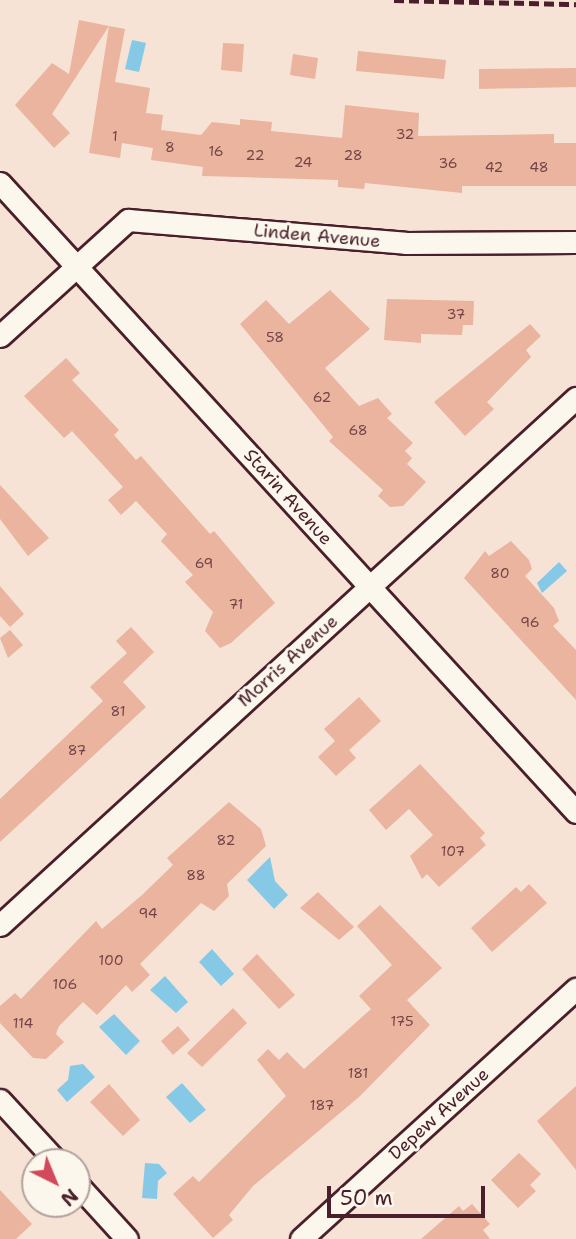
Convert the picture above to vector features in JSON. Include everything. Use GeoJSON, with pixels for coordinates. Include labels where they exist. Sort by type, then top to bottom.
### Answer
{"type":"FeatureCollection","features":[{"type":"Feature","properties":{"kind":"street","name":"Starin Avenue"},"geometry":{"type":"LineString","coordinates":[[0,183],[576,812]]}},
{"type":"Feature","properties":{"kind":"street","name":"Linden Avenue"},"geometry":{"type":"LineString","coordinates":[[0,336],[128,220],[405,243],[576,242]]}},
{"type":"Feature","properties":{"kind":"street","name":"Morris Avenue"},"geometry":{"type":"LineString","coordinates":[[0,925],[576,398]]}},
{"type":"Feature","properties":{"kind":"street","name":"Depew Avenue"},"geometry":{"type":"LineString","coordinates":[[301,1239],[576,989]]}},
{"type":"Feature","properties":{"kind":"street"},"geometry":{"type":"LineString","coordinates":[[0,1100],[44,1148]]}},
{"type":"Feature","properties":{"kind":"street"},"geometry":{"type":"LineString","coordinates":[[91,1199],[127,1239]]}},
{"type":"Feature","properties":{"kind":"water"},"geometry":{"type":"Polygon","coordinates":[[[132,40],[146,43],[139,72],[125,69],[132,40]]]}},
{"type":"Feature","properties":{"kind":"water"},"geometry":{"type":"Polygon","coordinates":[[[559,562],[567,571],[542,593],[537,583],[559,562]]]}},
{"type":"Feature","properties":{"kind":"water"},"geometry":{"type":"Polygon","coordinates":[[[270,857],[275,881],[288,895],[274,909],[247,880],[270,857]]]}},
{"type":"Feature","properties":{"kind":"water"},"geometry":{"type":"Polygon","coordinates":[[[212,949],[234,974],[221,986],[199,962],[212,949]]]}},
{"type":"Feature","properties":{"kind":"water"},"geometry":{"type":"Polygon","coordinates":[[[165,976],[188,1002],[176,1013],[150,990],[165,976]]]}},
{"type":"Feature","properties":{"kind":"water"},"geometry":{"type":"Polygon","coordinates":[[[114,1014],[140,1041],[126,1055],[99,1027],[114,1014]]]}},
{"type":"Feature","properties":{"kind":"water"},"geometry":{"type":"Polygon","coordinates":[[[83,1064],[95,1077],[67,1102],[57,1090],[68,1080],[70,1066],[83,1064]]]}},
{"type":"Feature","properties":{"kind":"water"},"geometry":{"type":"Polygon","coordinates":[[[182,1083],[206,1110],[190,1123],[166,1097],[182,1083]]]}},
{"type":"Feature","properties":{"kind":"water"},"geometry":{"type":"Polygon","coordinates":[[[145,1163],[159,1164],[167,1173],[158,1181],[157,1199],[142,1198],[145,1163]]]}},
{"type":"Feature","properties":{"kind":"building"},"geometry":{"type":"Polygon","coordinates":[[[79,20],[109,26],[52,114],[70,133],[54,148],[15,105],[52,63],[69,74],[79,20]]]}},
{"type":"Feature","properties":{"kind":"building"},"geometry":{"type":"Polygon","coordinates":[[[109,26],[125,29],[115,82],[150,88],[146,113],[163,115],[161,130],[201,135],[212,122],[240,125],[240,119],[272,122],[271,131],[342,138],[345,105],[419,113],[418,136],[554,134],[554,143],[576,143],[576,186],[462,186],[462,193],[365,183],[364,189],[338,187],[338,180],[202,176],[203,167],[151,160],[153,148],[122,143],[120,158],[89,153],[109,26]]]}},
{"type":"Feature","properties":{"kind":"building"},"geometry":{"type":"Polygon","coordinates":[[[223,43],[244,44],[242,72],[221,70],[223,43]]]}},
{"type":"Feature","properties":{"kind":"building"},"geometry":{"type":"Polygon","coordinates":[[[358,51],[446,60],[444,79],[356,71],[358,51]]]}},
{"type":"Feature","properties":{"kind":"building"},"geometry":{"type":"Polygon","coordinates":[[[293,54],[318,58],[315,79],[290,75],[293,54]]]}},
{"type":"Feature","properties":{"kind":"building"},"geometry":{"type":"Polygon","coordinates":[[[576,68],[576,87],[479,89],[479,69],[576,68]]]}},
{"type":"Feature","properties":{"kind":"building"},"geometry":{"type":"Polygon","coordinates":[[[330,290],[370,329],[325,368],[359,406],[378,398],[392,414],[387,418],[413,443],[405,451],[412,458],[407,464],[426,482],[403,506],[390,507],[378,496],[383,490],[329,441],[333,437],[240,324],[266,300],[289,324],[330,290]]]}},
{"type":"Feature","properties":{"kind":"building"},"geometry":{"type":"Polygon","coordinates":[[[387,299],[474,301],[473,325],[463,325],[462,335],[421,334],[421,343],[384,340],[387,299]]]}},
{"type":"Feature","properties":{"kind":"building"},"geometry":{"type":"Polygon","coordinates":[[[530,324],[541,336],[526,350],[531,357],[487,402],[494,409],[465,436],[434,402],[530,324]]]}},
{"type":"Feature","properties":{"kind":"building"},"geometry":{"type":"Polygon","coordinates":[[[66,358],[80,373],[72,380],[119,430],[114,435],[136,460],[141,456],[210,534],[214,531],[275,603],[231,643],[220,648],[205,631],[213,612],[185,582],[193,575],[161,541],[167,534],[136,501],[121,515],[108,500],[123,487],[72,431],[64,438],[24,396],[66,358]]]}},
{"type":"Feature","properties":{"kind":"building"},"geometry":{"type":"Polygon","coordinates":[[[0,485],[49,538],[28,556],[0,519],[0,485]]]}},
{"type":"Feature","properties":{"kind":"building"},"geometry":{"type":"Polygon","coordinates":[[[511,541],[529,560],[532,569],[525,576],[554,608],[559,621],[553,626],[576,650],[576,700],[464,578],[485,551],[489,556],[511,541]]]}},
{"type":"Feature","properties":{"kind":"building"},"geometry":{"type":"Polygon","coordinates":[[[0,586],[24,614],[10,627],[0,616],[0,586]]]}},
{"type":"Feature","properties":{"kind":"building"},"geometry":{"type":"Polygon","coordinates":[[[131,627],[154,652],[123,682],[146,707],[0,842],[0,799],[103,701],[90,687],[127,653],[116,641],[131,627]]]}},
{"type":"Feature","properties":{"kind":"building"},"geometry":{"type":"Polygon","coordinates":[[[10,630],[23,645],[8,658],[0,638],[10,630]]]}},
{"type":"Feature","properties":{"kind":"building"},"geometry":{"type":"Polygon","coordinates":[[[359,697],[381,721],[349,750],[356,758],[336,776],[318,757],[335,741],[324,729],[359,697]]]}},
{"type":"Feature","properties":{"kind":"building"},"geometry":{"type":"Polygon","coordinates":[[[420,764],[485,833],[480,838],[486,845],[439,887],[427,874],[422,879],[410,856],[433,835],[409,809],[386,830],[369,810],[420,764]]]}},
{"type":"Feature","properties":{"kind":"building"},"geometry":{"type":"Polygon","coordinates":[[[229,802],[261,829],[266,846],[227,884],[229,896],[214,911],[201,903],[140,964],[150,975],[132,992],[126,985],[97,1015],[83,1002],[59,1026],[56,1034],[64,1042],[46,1059],[33,1058],[0,1023],[0,1006],[15,993],[21,999],[96,921],[102,929],[142,895],[173,865],[167,858],[229,802]]]}},
{"type":"Feature","properties":{"kind":"building"},"geometry":{"type":"Polygon","coordinates":[[[529,884],[547,903],[492,952],[471,928],[516,887],[521,892],[529,884]]]}},
{"type":"Feature","properties":{"kind":"building"},"geometry":{"type":"Polygon","coordinates":[[[318,892],[354,927],[339,940],[300,908],[318,892]]]}},
{"type":"Feature","properties":{"kind":"building"},"geometry":{"type":"Polygon","coordinates":[[[380,905],[442,968],[407,1000],[430,1025],[359,1097],[253,1186],[229,1215],[233,1220],[213,1238],[173,1194],[193,1176],[199,1182],[286,1096],[257,1060],[268,1049],[279,1060],[287,1052],[304,1069],[371,1009],[359,996],[392,965],[357,926],[380,905]]]}},
{"type":"Feature","properties":{"kind":"building"},"geometry":{"type":"Polygon","coordinates":[[[257,954],[295,995],[279,1009],[242,969],[257,954]]]}},
{"type":"Feature","properties":{"kind":"building"},"geometry":{"type":"Polygon","coordinates":[[[233,1008],[247,1023],[202,1067],[187,1053],[233,1008]]]}},
{"type":"Feature","properties":{"kind":"building"},"geometry":{"type":"Polygon","coordinates":[[[178,1026],[190,1040],[173,1055],[161,1041],[178,1026]]]}},
{"type":"Feature","properties":{"kind":"building"},"geometry":{"type":"Polygon","coordinates":[[[109,1084],[140,1120],[123,1136],[90,1102],[109,1084]]]}},
{"type":"Feature","properties":{"kind":"building"},"geometry":{"type":"Polygon","coordinates":[[[576,1086],[576,1170],[537,1121],[576,1086]]]}},
{"type":"Feature","properties":{"kind":"building"},"geometry":{"type":"Polygon","coordinates":[[[519,1153],[541,1174],[530,1185],[536,1191],[518,1208],[491,1180],[519,1153]]]}},
{"type":"Feature","properties":{"kind":"building"},"geometry":{"type":"Polygon","coordinates":[[[0,1190],[21,1212],[21,1218],[26,1218],[32,1224],[16,1239],[0,1239],[0,1190]]]}},
{"type":"Feature","properties":{"kind":"building"},"geometry":{"type":"Polygon","coordinates":[[[472,1204],[490,1224],[483,1230],[490,1239],[421,1239],[459,1206],[463,1211],[472,1204]]]}},
{"type":"Feature","properties":{"kind":"railway"},"geometry":{"type":"LineString","coordinates":[[394,0],[576,4]]}}]}
